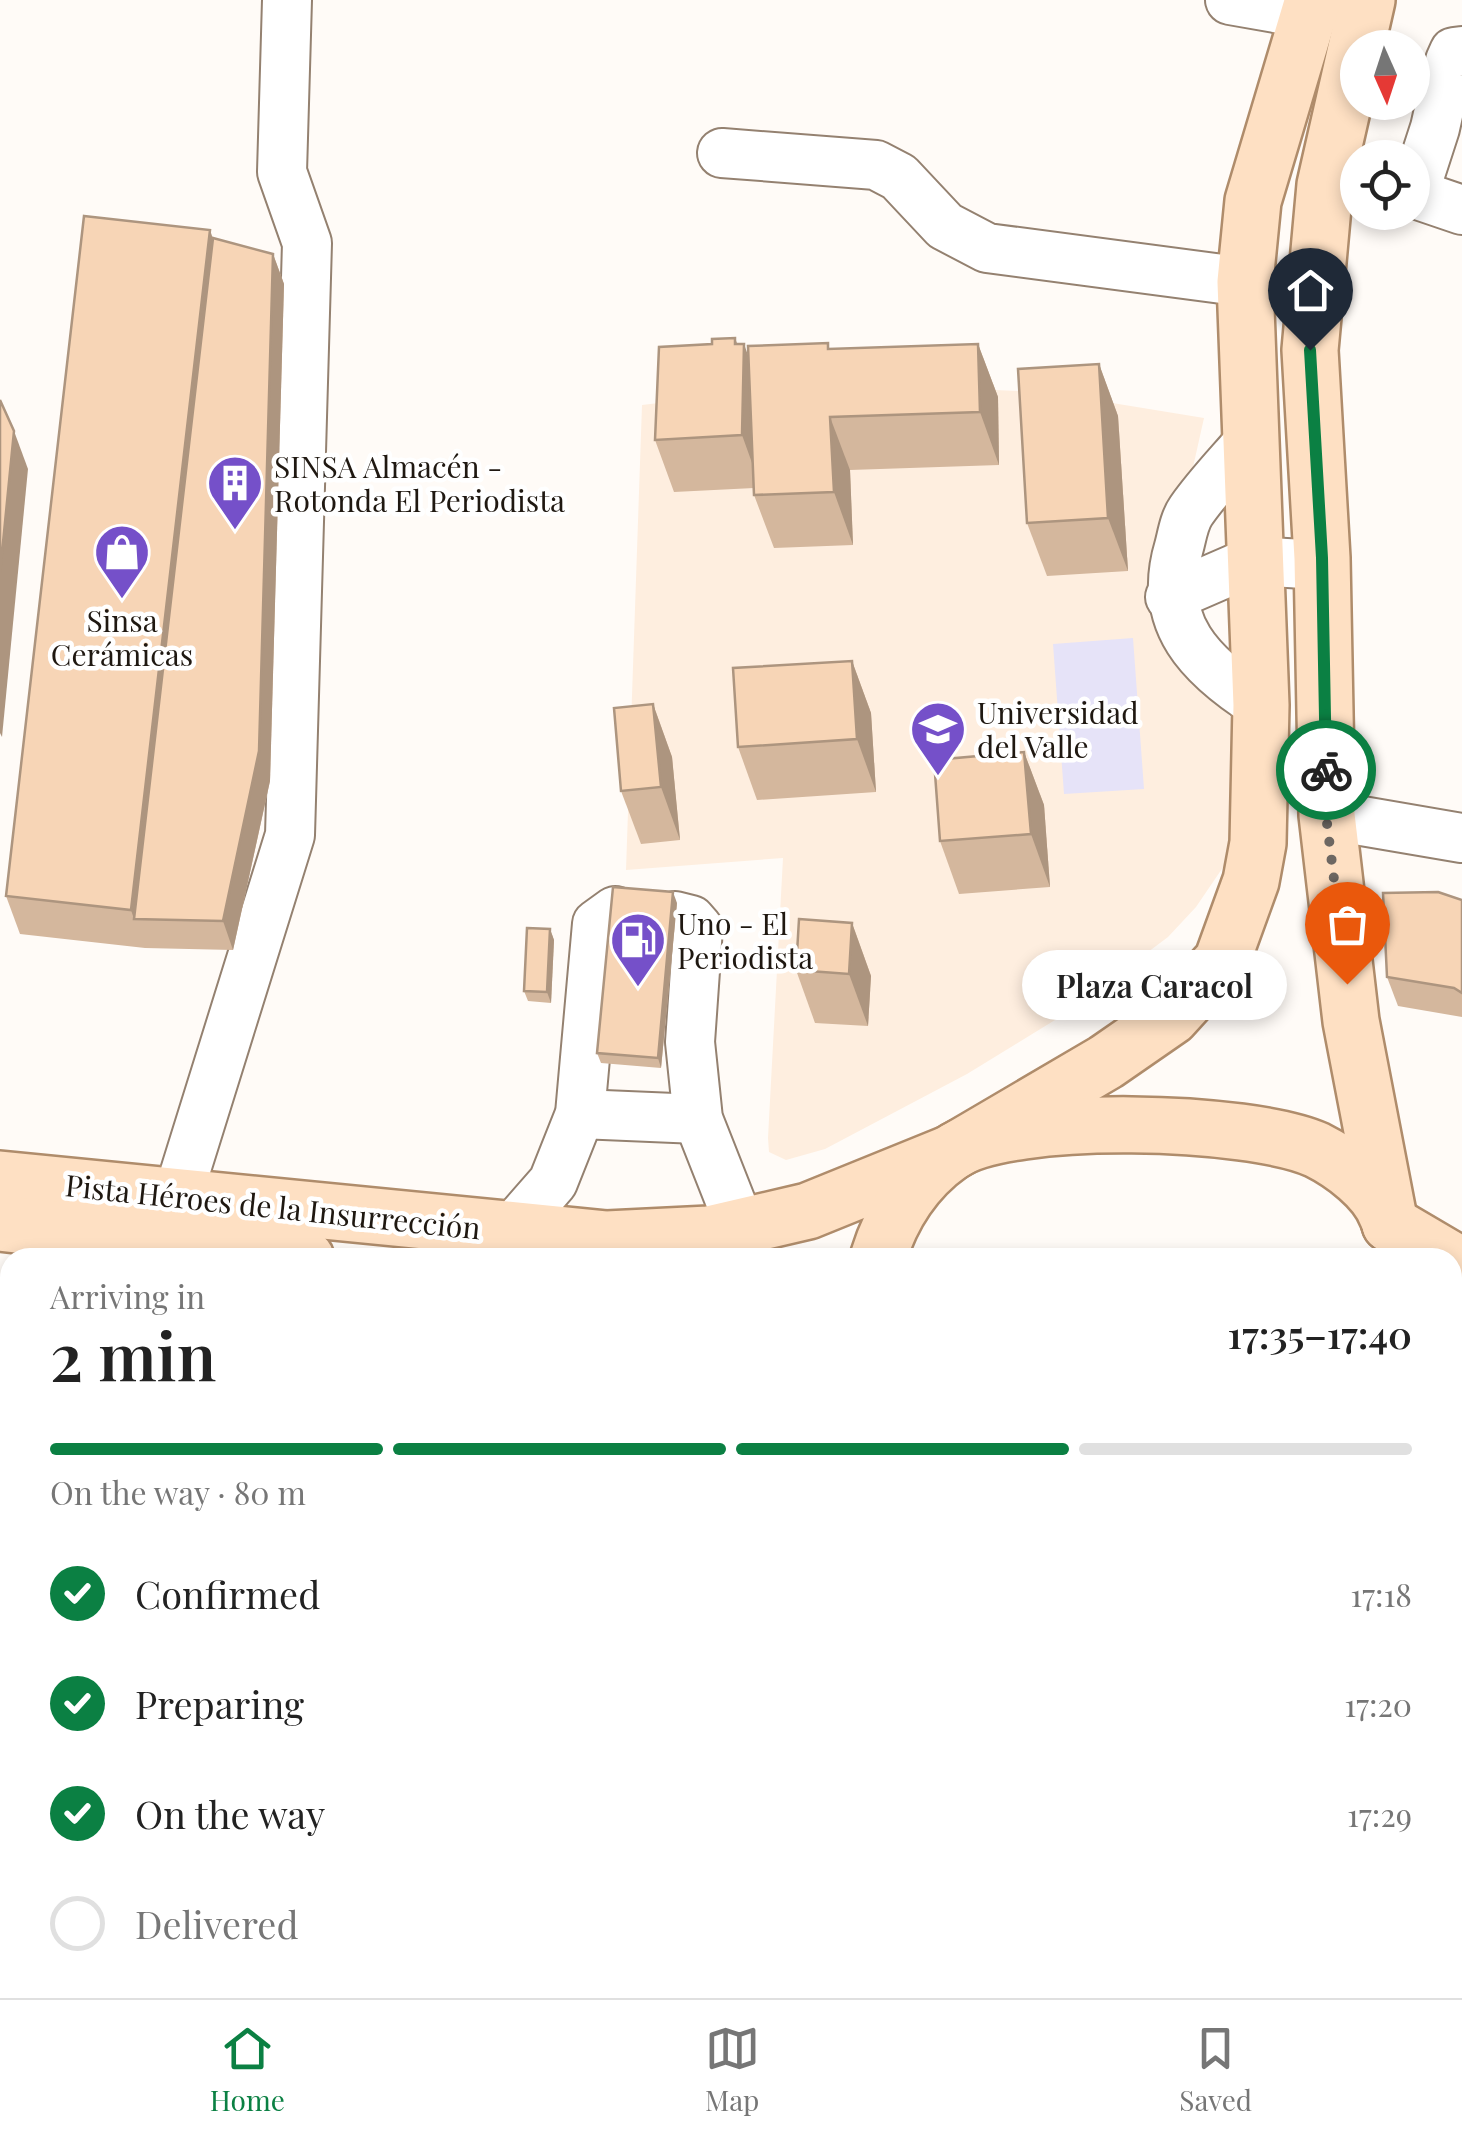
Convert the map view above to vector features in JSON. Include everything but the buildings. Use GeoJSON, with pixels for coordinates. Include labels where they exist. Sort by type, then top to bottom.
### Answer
{"type":"FeatureCollection","features":[{"type":"Feature","properties":{"kind":"main road"},"geometry":{"type":"LineString","coordinates":[[1348,140],[1368,0]]}},
{"type":"Feature","properties":{"kind":"main road"},"geometry":{"type":"LineString","coordinates":[[882,1248],[904,1199],[951,1153],[1138,1042],[1171,1016],[1222,961],[1251,881],[1258,843],[1261,704],[1252,561],[1252,438],[1245,282],[1253,200],[1311,7]]}},
{"type":"Feature","properties":{"kind":"main road"},"geometry":{"type":"LineString","coordinates":[[1340,196],[1310,350],[1321,565],[1326,815],[1351,1021],[1394,1241]]}},
{"type":"Feature","properties":{"kind":"main road"},"geometry":{"type":"LineString","coordinates":[[951,1153],[1004,1132],[1058,1125],[1277,1138],[1316,1150],[1355,1176],[1382,1202],[1394,1241]]}},
{"type":"Feature","properties":{"kind":"main road","name":"Pista Héroes de la Insurrección"},"geometry":{"type":"LineString","coordinates":[[0,1179],[649,1240],[741,1228],[808,1211],[951,1153]]}},
{"type":"Feature","properties":{"kind":"main road","name":"Pista Héroes de la Insurrección"},"geometry":{"type":"LineString","coordinates":[[0,1223],[219,1248]]}},
{"type":"Feature","properties":{"kind":"street"},"geometry":{"type":"LineString","coordinates":[[177,1198],[290,835],[307,244],[282,172],[288,0]]}},
{"type":"Feature","properties":{"kind":"street"},"geometry":{"type":"LineString","coordinates":[[1230,0],[1311,7]]}},
{"type":"Feature","properties":{"kind":"street"},"geometry":{"type":"LineString","coordinates":[[1430,145],[1450,61],[1454,52],[1462,51]]}},
{"type":"Feature","properties":{"kind":"street"},"geometry":{"type":"LineString","coordinates":[[722,153],[876,165],[899,177],[946,226],[987,248],[1245,282]]}},
{"type":"Feature","properties":{"kind":"street"},"geometry":{"type":"LineString","coordinates":[[1430,199],[1462,210]]}},
{"type":"Feature","properties":{"kind":"street"},"geometry":{"type":"LineString","coordinates":[[1252,438],[1189,514],[1170,574],[1170,597],[1182,630],[1205,662],[1261,704]]}},
{"type":"Feature","properties":{"kind":"street"},"geometry":{"type":"LineString","coordinates":[[1170,597],[1252,561],[1321,565]]}},
{"type":"Feature","properties":{"kind":"street"},"geometry":{"type":"LineString","coordinates":[[1326,815],[1462,838]]}},
{"type":"Feature","properties":{"kind":"street"},"geometry":{"type":"LineString","coordinates":[[512,1230],[553,1182],[580,1114],[598,924],[615,911]]}},
{"type":"Feature","properties":{"kind":"street"},"geometry":{"type":"LineString","coordinates":[[675,916],[691,920],[698,928],[690,1042],[698,1120],[741,1228]]}},
{"type":"Feature","properties":{"kind":"street"},"geometry":{"type":"LineString","coordinates":[[580,1114],[698,1120]]}},
{"type":"Feature","properties":{"kind":"shaded area","name":"Universidad del Valle"},"geometry":{"type":"Polygon","coordinates":[[[827,383],[1045,392],[1204,418],[1187,494],[1191,667],[1236,724],[1230,857],[1196,907],[1168,937],[1068,1012],[967,1074],[825,1149],[786,1160],[769,1152],[768,1138],[783,858],[626,870],[642,405],[827,383]]]}},
{"type":"Feature","properties":{"kind":"shaded area"},"geometry":{"type":"Polygon","coordinates":[[[1133,638],[1144,789],[1064,794],[1053,644],[1133,638]]]}},
{"type":"Feature","properties":{"kind":"way so far"},"geometry":{"type":"LineString","coordinates":[[1326,770],[1326,815],[1347,984]]}},
{"type":"Feature","properties":{"kind":"place","name":"SINSA Almacén - Rotonda El Periodista"},"geometry":{"type":"Point","coordinates":[235,532]}},
{"type":"Feature","properties":{"kind":"place","name":"Sinsa Cerámicas"},"geometry":{"type":"Point","coordinates":[122,601]}},
{"type":"Feature","properties":{"kind":"place","name":"Universidad del Valle"},"geometry":{"type":"Point","coordinates":[938,778]}},
{"type":"Feature","properties":{"kind":"place","name":"Plaza Caracol"},"geometry":{"type":"Point","coordinates":[1347,984]}},
{"type":"Feature","properties":{"kind":"place","name":"Uno - El Periodista"},"geometry":{"type":"Point","coordinates":[638,989]}},
{"type":"Feature","properties":{"kind":"route"},"geometry":{"type":"LineString","coordinates":[[1310,350],[1322,558],[1326,770]]}}]}
